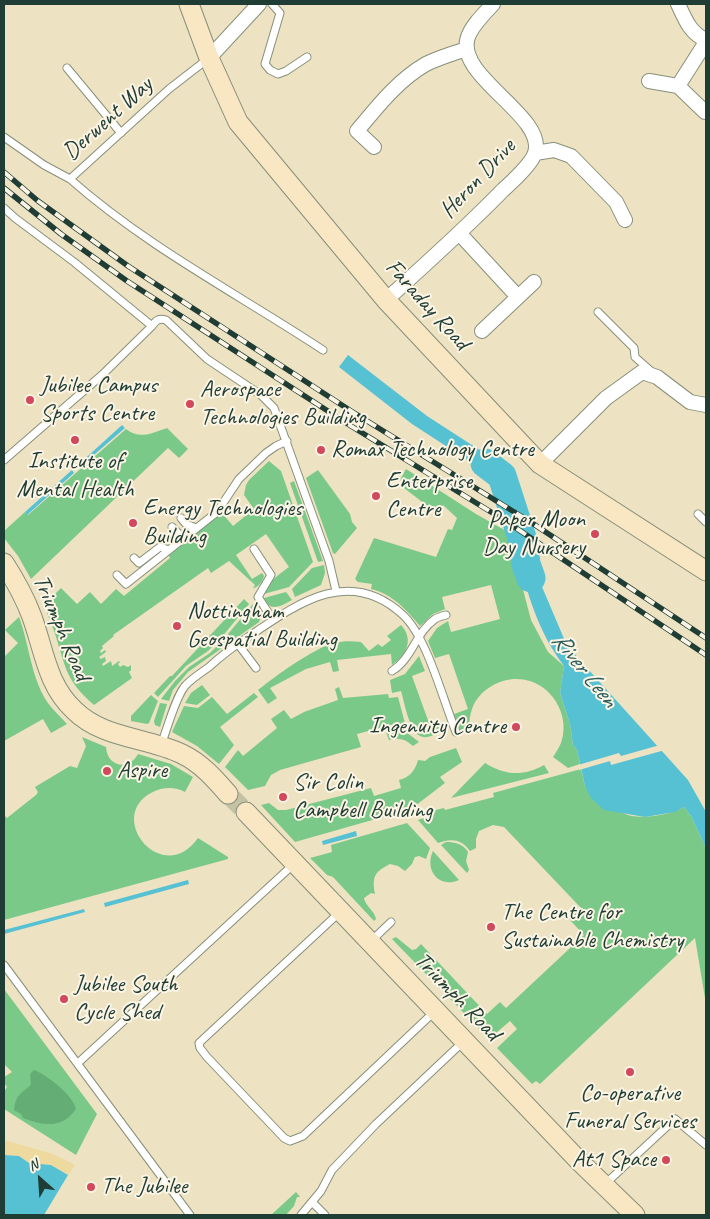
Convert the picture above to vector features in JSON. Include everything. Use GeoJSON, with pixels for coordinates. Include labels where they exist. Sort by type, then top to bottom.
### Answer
{"type":"FeatureCollection","features":[{"type":"Feature","properties":{"kind":"street","name":"Faraday Road"},"geometry":{"type":"LineString","coordinates":[[189,4],[209,58],[238,122],[255,145],[386,300],[540,464],[706,571]]}},
{"type":"Feature","properties":{"kind":"street"},"geometry":{"type":"LineString","coordinates":[[209,58],[259,4]]}},
{"type":"Feature","properties":{"kind":"street"},"geometry":{"type":"LineString","coordinates":[[374,147],[356,131],[410,74],[427,64],[466,49],[468,36],[493,4]]}},
{"type":"Feature","properties":{"kind":"street"},"geometry":{"type":"LineString","coordinates":[[678,4],[696,36],[706,41],[678,86]]}},
{"type":"Feature","properties":{"kind":"street","name":"Heron Drive"},"geometry":{"type":"LineString","coordinates":[[386,300],[516,178],[536,153],[536,140],[530,128],[516,110],[497,93],[472,62],[466,49]]}},
{"type":"Feature","properties":{"kind":"street"},"geometry":{"type":"LineString","coordinates":[[649,81],[678,86],[705,112]]}},
{"type":"Feature","properties":{"kind":"street"},"geometry":{"type":"LineString","coordinates":[[536,153],[554,150],[572,156],[616,202],[625,220]]}},
{"type":"Feature","properties":{"kind":"street"},"geometry":{"type":"LineString","coordinates":[[459,233],[518,297]]}},
{"type":"Feature","properties":{"kind":"street"},"geometry":{"type":"LineString","coordinates":[[482,331],[534,282]]}},
{"type":"Feature","properties":{"kind":"street"},"geometry":{"type":"LineString","coordinates":[[540,464],[606,398],[642,372],[656,376],[690,402],[706,405]]}},
{"type":"Feature","properties":{"kind":"street","name":"Triumph Road"},"geometry":{"type":"LineString","coordinates":[[4,563],[20,589],[32,616],[52,680],[68,705],[88,722],[106,731],[161,746],[193,760],[228,794]]}},
{"type":"Feature","properties":{"kind":"street","name":"Triumph Road"},"geometry":{"type":"LineString","coordinates":[[246,812],[632,1214]]}},
{"type":"Feature","properties":{"kind":"lane"},"geometry":{"type":"LineString","coordinates":[[272,4],[280,13],[265,64],[270,70],[278,74],[307,57]]}},
{"type":"Feature","properties":{"kind":"lane","name":"Derwent Way"},"geometry":{"type":"LineString","coordinates":[[4,137],[44,165],[70,179],[169,90],[209,58]]}},
{"type":"Feature","properties":{"kind":"lane"},"geometry":{"type":"LineString","coordinates":[[67,68],[121,133]]}},
{"type":"Feature","properties":{"kind":"lane"},"geometry":{"type":"LineString","coordinates":[[70,179],[91,198],[156,246],[323,350]]}},
{"type":"Feature","properties":{"kind":"lane"},"geometry":{"type":"LineString","coordinates":[[4,208],[14,218],[74,262],[152,326]]}},
{"type":"Feature","properties":{"kind":"lane"},"geometry":{"type":"LineString","coordinates":[[598,312],[634,348],[636,357],[656,376]]}},
{"type":"Feature","properties":{"kind":"lane"},"geometry":{"type":"LineString","coordinates":[[4,460],[102,375],[156,320],[161,318],[166,320],[207,359],[268,400],[274,408],[329,561],[336,591]]}},
{"type":"Feature","properties":{"kind":"lane"},"geometry":{"type":"LineString","coordinates":[[117,575],[126,584],[217,512],[239,479],[266,453],[276,446],[287,442]]}},
{"type":"Feature","properties":{"kind":"lane"},"geometry":{"type":"LineString","coordinates":[[698,514],[706,522]]}},
{"type":"Feature","properties":{"kind":"lane"},"geometry":{"type":"LineString","coordinates":[[181,518],[186,524],[196,528]]}},
{"type":"Feature","properties":{"kind":"lane"},"geometry":{"type":"LineString","coordinates":[[172,527],[183,538]]}},
{"type":"Feature","properties":{"kind":"lane"},"geometry":{"type":"LineString","coordinates":[[134,558],[139,563],[160,547],[168,550]]}},
{"type":"Feature","properties":{"kind":"lane"},"geometry":{"type":"LineString","coordinates":[[254,549],[271,574],[258,597],[273,620]]}},
{"type":"Feature","properties":{"kind":"lane"},"geometry":{"type":"LineString","coordinates":[[161,746],[180,694],[185,686],[238,644],[273,620],[309,600],[336,591],[352,590],[367,593],[388,604],[403,615],[412,625],[420,638],[456,732]]}},
{"type":"Feature","properties":{"kind":"lane"},"geometry":{"type":"LineString","coordinates":[[392,671],[406,659],[434,620],[446,615]]}},
{"type":"Feature","properties":{"kind":"lane"},"geometry":{"type":"LineString","coordinates":[[238,644],[256,668]]}},
{"type":"Feature","properties":{"kind":"lane"},"geometry":{"type":"LineString","coordinates":[[78,1063],[294,863]]}},
{"type":"Feature","properties":{"kind":"lane"},"geometry":{"type":"LineString","coordinates":[[341,912],[200,1042],[200,1048],[207,1057],[284,1138],[290,1140],[302,1136],[435,1010]]}},
{"type":"Feature","properties":{"kind":"lane"},"geometry":{"type":"LineString","coordinates":[[370,942],[391,922]]}},
{"type":"Feature","properties":{"kind":"lane"},"geometry":{"type":"LineString","coordinates":[[4,965],[190,1215]]}},
{"type":"Feature","properties":{"kind":"lane"},"geometry":{"type":"LineString","coordinates":[[300,1215],[321,1191],[332,1170],[376,1124],[464,1040]]}},
{"type":"Feature","properties":{"kind":"lane"},"geometry":{"type":"LineString","coordinates":[[604,1186],[675,1119],[706,1145]]}},
{"type":"Feature","properties":{"kind":"lane"},"geometry":{"type":"LineString","coordinates":[[312,1202],[325,1215]]}},
{"type":"Feature","properties":{"kind":"green space"},"geometry":{"type":"Polygon","coordinates":[[[167,428],[188,449],[179,458],[168,448],[31,579],[18,556],[4,538],[4,531],[25,512],[28,515],[126,429],[141,435],[167,428]]]}},
{"type":"Feature","properties":{"kind":"green space"},"geometry":{"type":"Polygon","coordinates":[[[269,461],[281,471],[313,562],[289,587],[264,594],[271,582],[289,567],[266,534],[236,555],[252,579],[262,573],[264,576],[257,587],[253,588],[255,585],[229,561],[211,573],[208,568],[113,635],[102,646],[101,653],[105,650],[106,652],[99,657],[101,659],[105,657],[106,661],[102,664],[103,666],[111,661],[112,666],[119,661],[120,667],[131,665],[129,672],[132,678],[94,705],[84,696],[67,671],[44,605],[61,588],[77,604],[90,592],[101,604],[116,589],[124,596],[170,558],[168,554],[222,513],[233,526],[254,509],[244,495],[246,485],[269,461]]]}},
{"type":"Feature","properties":{"kind":"green space"},"geometry":{"type":"Polygon","coordinates":[[[406,469],[476,514],[508,532],[531,620],[548,652],[564,666],[560,693],[570,724],[573,745],[577,750],[580,764],[568,768],[553,757],[560,745],[563,733],[562,715],[547,691],[530,681],[522,679],[506,680],[484,691],[474,704],[470,717],[469,731],[461,733],[454,714],[468,709],[449,654],[435,658],[428,641],[437,628],[448,621],[451,632],[500,619],[491,585],[442,597],[445,609],[433,614],[420,626],[392,598],[371,589],[372,584],[358,582],[355,579],[374,538],[436,557],[448,529],[452,530],[457,518],[443,505],[438,514],[404,488],[406,482],[400,480],[406,469]]]}},
{"type":"Feature","properties":{"kind":"green space"},"geometry":{"type":"Polygon","coordinates":[[[318,470],[350,514],[352,522],[357,528],[335,554],[333,553],[306,478],[318,470]]]}},
{"type":"Feature","properties":{"kind":"green space"},"geometry":{"type":"Polygon","coordinates":[[[294,481],[323,561],[318,562],[290,483],[294,481]]]}},
{"type":"Feature","properties":{"kind":"green space"},"geometry":{"type":"Polygon","coordinates":[[[324,565],[325,573],[321,585],[295,597],[292,589],[312,568],[324,565]]]}},
{"type":"Feature","properties":{"kind":"green space"},"geometry":{"type":"Polygon","coordinates":[[[286,592],[292,600],[276,607],[266,603],[264,598],[286,592]]]}},
{"type":"Feature","properties":{"kind":"green space"},"geometry":{"type":"Polygon","coordinates":[[[244,599],[249,604],[221,638],[208,651],[186,666],[158,697],[154,693],[244,599]]]}},
{"type":"Feature","properties":{"kind":"green space"},"geometry":{"type":"Polygon","coordinates":[[[253,604],[259,610],[259,622],[188,672],[173,690],[169,701],[161,699],[189,667],[210,653],[223,640],[253,604]]]}},
{"type":"Feature","properties":{"kind":"green space"},"geometry":{"type":"Polygon","coordinates":[[[19,617],[39,686],[51,707],[67,724],[51,733],[43,719],[4,741],[4,657],[18,643],[5,630],[19,617]]]}},
{"type":"Feature","properties":{"kind":"green space"},"geometry":{"type":"Polygon","coordinates":[[[401,625],[407,636],[407,646],[402,656],[392,665],[391,654],[337,660],[339,671],[333,672],[330,662],[306,669],[270,688],[277,698],[268,704],[258,690],[305,657],[334,643],[347,641],[361,642],[369,651],[378,644],[382,647],[391,640],[387,636],[401,625]]]}},
{"type":"Feature","properties":{"kind":"green space"},"geometry":{"type":"Polygon","coordinates":[[[419,656],[425,671],[412,676],[429,723],[438,720],[440,728],[435,734],[427,737],[416,733],[412,727],[401,691],[392,693],[390,680],[405,674],[419,656]]]}},
{"type":"Feature","properties":{"kind":"green space"},"geometry":{"type":"Polygon","coordinates":[[[202,685],[210,695],[197,705],[185,703],[191,693],[202,685]]]}},
{"type":"Feature","properties":{"kind":"green space"},"geometry":{"type":"Polygon","coordinates":[[[339,687],[343,698],[388,694],[389,698],[398,697],[406,727],[391,725],[357,734],[361,747],[280,770],[271,775],[265,786],[248,790],[225,767],[238,750],[243,756],[277,728],[271,719],[284,710],[291,719],[304,712],[338,700],[335,689],[339,687]]]}},
{"type":"Feature","properties":{"kind":"green space"},"geometry":{"type":"Polygon","coordinates":[[[254,693],[258,697],[220,727],[234,745],[219,764],[197,746],[172,732],[184,706],[198,708],[212,697],[227,714],[254,693]]]}},
{"type":"Feature","properties":{"kind":"green space"},"geometry":{"type":"Polygon","coordinates":[[[151,695],[158,701],[149,723],[131,721],[131,716],[151,695]]]}},
{"type":"Feature","properties":{"kind":"green space"},"geometry":{"type":"Polygon","coordinates":[[[160,703],[167,704],[160,727],[155,725],[154,721],[160,703]]]}},
{"type":"Feature","properties":{"kind":"green space"},"geometry":{"type":"Polygon","coordinates":[[[395,730],[406,732],[419,742],[413,746],[402,739],[389,740],[386,732],[395,730]]]}},
{"type":"Feature","properties":{"kind":"green space"},"geometry":{"type":"Polygon","coordinates":[[[82,737],[106,747],[110,759],[119,764],[129,763],[138,754],[171,764],[193,777],[185,792],[174,788],[162,789],[155,791],[140,802],[134,815],[136,829],[143,842],[155,852],[169,855],[184,852],[198,838],[228,857],[228,859],[4,920],[4,815],[7,818],[36,795],[38,792],[35,787],[70,766],[77,768],[86,746],[82,737]]]}},
{"type":"Feature","properties":{"kind":"green space"},"geometry":{"type":"Polygon","coordinates":[[[456,748],[462,762],[440,777],[445,783],[411,809],[295,842],[261,805],[269,803],[278,810],[286,810],[371,788],[374,796],[401,788],[399,780],[412,773],[418,760],[425,761],[430,757],[456,748]]]}},
{"type":"Feature","properties":{"kind":"green space"},"geometry":{"type":"Polygon","coordinates":[[[485,763],[499,770],[514,773],[529,771],[544,765],[549,773],[451,798],[485,763]]]}},
{"type":"Feature","properties":{"kind":"green space"},"geometry":{"type":"Polygon","coordinates":[[[581,769],[585,786],[623,813],[645,817],[671,812],[684,807],[691,816],[706,848],[706,1004],[695,938],[540,1084],[536,1081],[532,1084],[497,1048],[517,1029],[510,1021],[489,1039],[392,939],[396,937],[412,950],[421,944],[487,1014],[500,1002],[506,1008],[584,935],[569,919],[581,908],[504,827],[493,825],[479,831],[476,839],[476,848],[470,851],[463,844],[456,841],[447,840],[438,843],[418,820],[427,817],[427,812],[444,808],[445,810],[494,797],[493,793],[581,769]]]}},
{"type":"Feature","properties":{"kind":"green space"},"geometry":{"type":"Polygon","coordinates":[[[407,823],[430,848],[426,859],[419,856],[415,857],[412,864],[405,871],[398,866],[390,864],[377,873],[374,879],[375,894],[371,893],[364,898],[366,904],[374,913],[376,919],[374,921],[333,877],[327,875],[310,858],[332,852],[331,845],[407,823]]]}},
{"type":"Feature","properties":{"kind":"green space"},"geometry":{"type":"Polygon","coordinates":[[[446,842],[458,844],[468,852],[466,861],[469,870],[467,873],[441,845],[446,842]]]}},
{"type":"Feature","properties":{"kind":"green space"},"geometry":{"type":"Polygon","coordinates":[[[433,851],[459,880],[445,882],[435,876],[430,865],[433,851]]]}},
{"type":"Feature","properties":{"kind":"green space"},"geometry":{"type":"Polygon","coordinates":[[[4,989],[97,1114],[76,1155],[4,1109],[4,1092],[7,1087],[4,1083],[4,1077],[12,1072],[4,1064],[4,989]]]}},
{"type":"Feature","properties":{"kind":"green space"},"geometry":{"type":"Polygon","coordinates":[[[34,1070],[59,1086],[74,1104],[76,1109],[65,1120],[52,1124],[38,1123],[23,1118],[21,1114],[14,1110],[17,1098],[31,1085],[30,1074],[34,1070]]]}},
{"type":"Feature","properties":{"kind":"green space"},"geometry":{"type":"Polygon","coordinates":[[[296,1192],[300,1197],[297,1197],[294,1206],[286,1215],[271,1215],[296,1192]]]}},
{"type":"Feature","properties":{"kind":"sand"},"geometry":{"type":"Polygon","coordinates":[[[4,1140],[53,1154],[75,1165],[68,1175],[51,1165],[29,1163],[19,1156],[4,1155],[4,1140]]]}},
{"type":"Feature","properties":{"kind":"water"},"geometry":{"type":"Polygon","coordinates":[[[348,355],[427,416],[492,458],[512,478],[527,506],[494,484],[489,474],[412,424],[339,367],[348,355]]]}},
{"type":"Feature","properties":{"kind":"water"},"geometry":{"type":"Polygon","coordinates":[[[122,425],[125,428],[80,467],[78,465],[122,425]]]}},
{"type":"Feature","properties":{"kind":"water"},"geometry":{"type":"Polygon","coordinates":[[[72,470],[74,473],[27,515],[25,512],[72,470]]]}},
{"type":"Feature","properties":{"kind":"water"},"geometry":{"type":"Polygon","coordinates":[[[508,532],[539,552],[533,562],[534,568],[565,641],[578,658],[688,780],[706,812],[706,848],[691,816],[684,807],[675,812],[645,817],[604,810],[591,798],[585,786],[577,750],[573,745],[570,724],[560,693],[564,666],[540,626],[508,532]]]}},
{"type":"Feature","properties":{"kind":"water"},"geometry":{"type":"Polygon","coordinates":[[[356,831],[357,836],[323,845],[322,841],[356,831]]]}},
{"type":"Feature","properties":{"kind":"water"},"geometry":{"type":"Polygon","coordinates":[[[188,880],[189,884],[105,907],[104,903],[188,880]]]}},
{"type":"Feature","properties":{"kind":"water"},"geometry":{"type":"Polygon","coordinates":[[[84,909],[85,912],[4,934],[4,930],[84,909]]]}},
{"type":"Feature","properties":{"kind":"water"},"geometry":{"type":"Polygon","coordinates":[[[4,1155],[19,1156],[29,1163],[51,1165],[68,1175],[44,1215],[4,1215],[4,1155]]]}},
{"type":"Feature","properties":{"kind":"pier"},"geometry":{"type":"Polygon","coordinates":[[[494,484],[527,506],[528,509],[495,488],[494,484]]]}},
{"type":"Feature","properties":{"kind":"pier"},"geometry":{"type":"Polygon","coordinates":[[[660,745],[665,750],[611,765],[610,761],[579,770],[578,765],[619,753],[621,756],[660,745]]]}},
{"type":"Feature","properties":{"kind":"waterway","name":"River Leen"},"geometry":{"type":"LineString","coordinates":[[485,463],[502,476],[523,541],[526,564],[531,578]]}},
{"type":"Feature","properties":{"kind":"tunnel"},"geometry":{"type":"LineString","coordinates":[[228,794],[246,812]]}},
{"type":"Feature","properties":{"kind":"railway"},"geometry":{"type":"LineString","coordinates":[[4,172],[38,201],[128,266],[351,411],[532,523],[706,638]]}},
{"type":"Feature","properties":{"kind":"railway"},"geometry":{"type":"LineString","coordinates":[[4,188],[61,234],[127,281],[351,426],[504,520],[706,655]]}},
{"type":"Feature","properties":{"kind":"place","name":"Jubilee Campus Sports Centre"},"geometry":{"type":"Point","coordinates":[30,400]}},
{"type":"Feature","properties":{"kind":"place","name":"Aerospace Technologies Building"},"geometry":{"type":"Point","coordinates":[190,404]}},
{"type":"Feature","properties":{"kind":"place","name":"Institute of Mental Health"},"geometry":{"type":"Point","coordinates":[75,440]}},
{"type":"Feature","properties":{"kind":"place","name":"Romax Technology Centre"},"geometry":{"type":"Point","coordinates":[321,450]}},
{"type":"Feature","properties":{"kind":"place","name":"Enterprise Centre"},"geometry":{"type":"Point","coordinates":[376,496]}},
{"type":"Feature","properties":{"kind":"place","name":"Energy Technologies Building"},"geometry":{"type":"Point","coordinates":[133,523]}},
{"type":"Feature","properties":{"kind":"place","name":"Paper Moon Day Nursery"},"geometry":{"type":"Point","coordinates":[595,534]}},
{"type":"Feature","properties":{"kind":"place","name":"Nottingham Geospatial Building"},"geometry":{"type":"Point","coordinates":[177,626]}},
{"type":"Feature","properties":{"kind":"place","name":"Ingenuity Centre"},"geometry":{"type":"Point","coordinates":[516,727]}},
{"type":"Feature","properties":{"kind":"place","name":"Aspire"},"geometry":{"type":"Point","coordinates":[107,771]}},
{"type":"Feature","properties":{"kind":"place","name":"Sir Colin Campbell Building"},"geometry":{"type":"Point","coordinates":[283,797]}},
{"type":"Feature","properties":{"kind":"place","name":"The Centre for Sustainable Chemistry"},"geometry":{"type":"Point","coordinates":[491,927]}},
{"type":"Feature","properties":{"kind":"place","name":"Jubilee South Cycle Shed"},"geometry":{"type":"Point","coordinates":[64,999]}},
{"type":"Feature","properties":{"kind":"place","name":"Co-operative Funeral Services"},"geometry":{"type":"Point","coordinates":[630,1072]}},
{"type":"Feature","properties":{"kind":"place","name":"At1 Space"},"geometry":{"type":"Point","coordinates":[666,1160]}},
{"type":"Feature","properties":{"kind":"place","name":"The Jubilee"},"geometry":{"type":"Point","coordinates":[91,1187]}}]}
